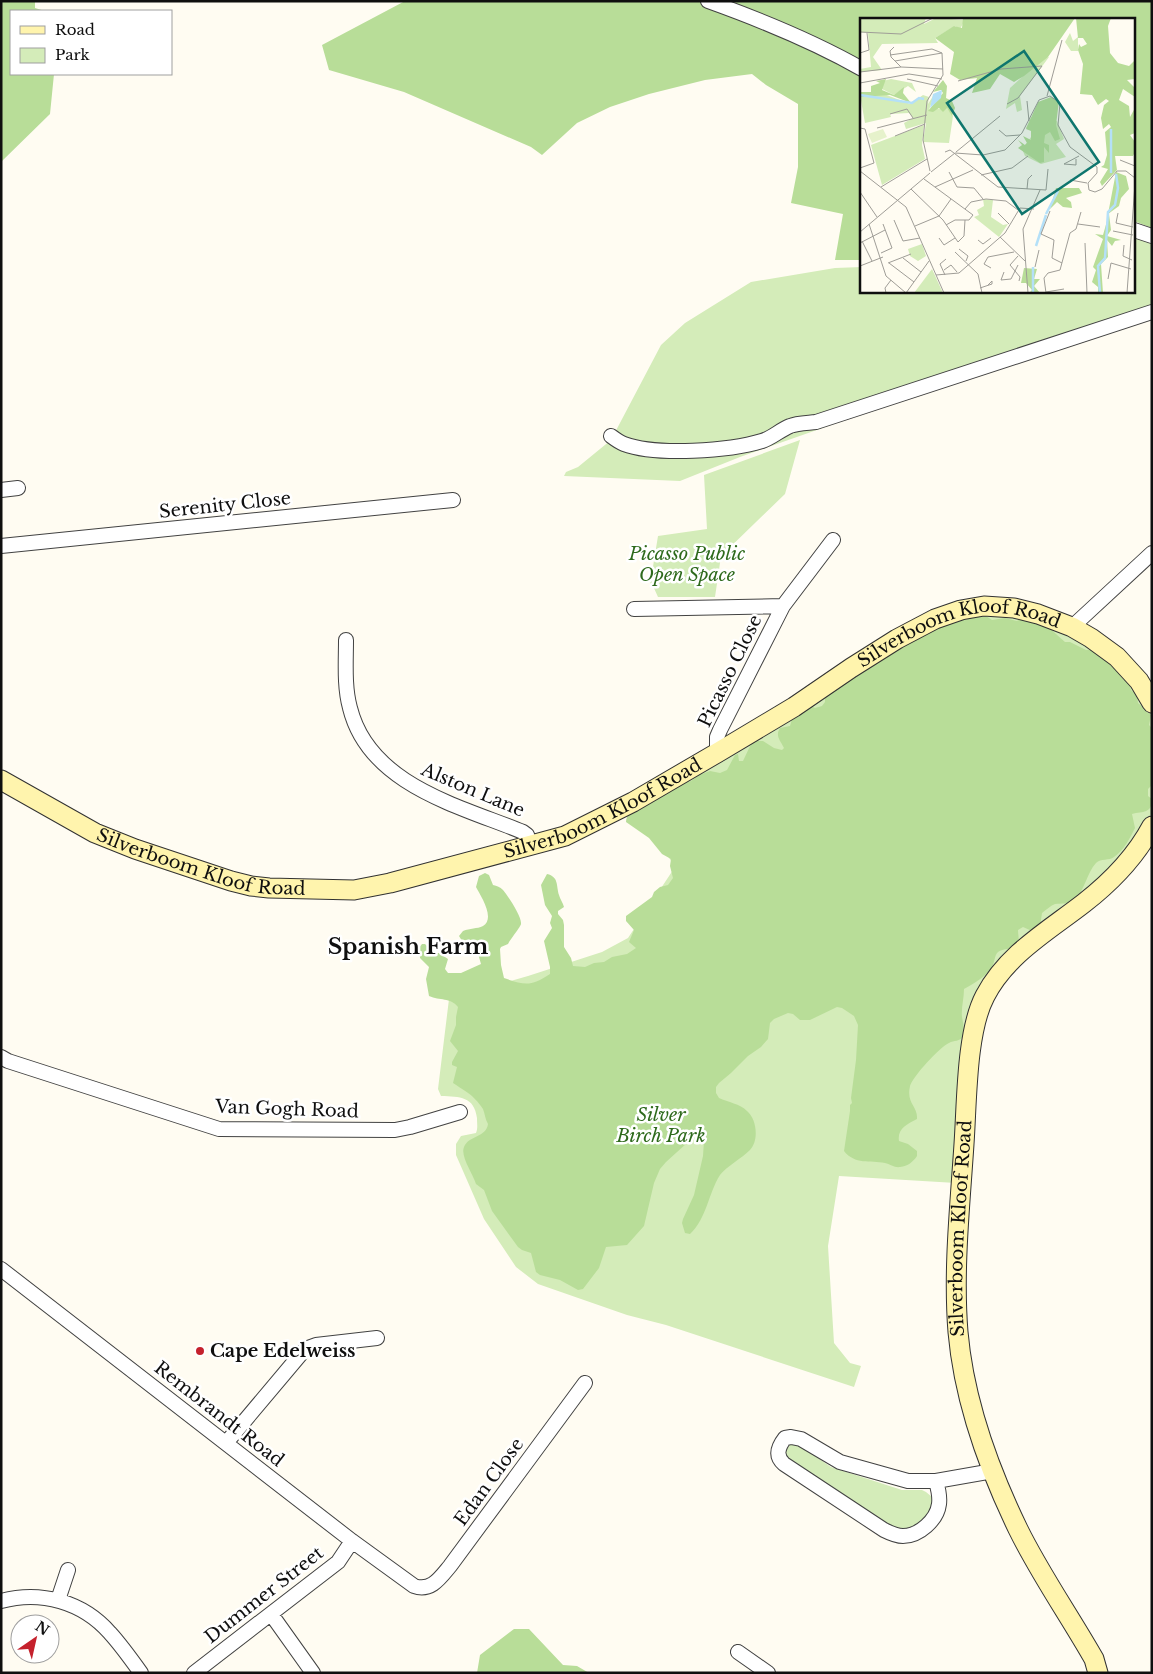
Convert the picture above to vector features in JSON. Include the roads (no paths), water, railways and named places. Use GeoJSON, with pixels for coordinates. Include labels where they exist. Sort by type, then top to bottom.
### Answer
{"type":"FeatureCollection","features":[{"type":"Feature","properties":{"kind":"street"},"geometry":{"type":"LineString","coordinates":[[708,1],[795,35],[860,68]]}},
{"type":"Feature","properties":{"kind":"street"},"geometry":{"type":"LineString","coordinates":[[1136,231],[1152,236]]}},
{"type":"Feature","properties":{"kind":"street"},"geometry":{"type":"LineString","coordinates":[[611,436],[622,444],[653,450],[695,451],[719,449],[763,440],[790,426],[816,422],[1152,312]]}},
{"type":"Feature","properties":{"kind":"street"},"geometry":{"type":"LineString","coordinates":[[1,490],[18,488]]}},
{"type":"Feature","properties":{"kind":"street","name":"Serenity Close"},"geometry":{"type":"LineString","coordinates":[[1,546],[453,500]]}},
{"type":"Feature","properties":{"kind":"street","name":"Picasso Close"},"geometry":{"type":"LineString","coordinates":[[717,753],[717,737],[720,730],[783,606],[833,540]]}},
{"type":"Feature","properties":{"kind":"street"},"geometry":{"type":"LineString","coordinates":[[1072,627],[1152,553]]}},
{"type":"Feature","properties":{"kind":"street","name":"Picasso Close"},"geometry":{"type":"LineString","coordinates":[[634,609],[783,606]]}},
{"type":"Feature","properties":{"kind":"street","name":"Silverboom Kloof Road"},"geometry":{"type":"LineString","coordinates":[[1,780],[72,821],[116,842],[231,881],[251,886],[354,890],[374,887],[565,836],[601,819],[717,753],[794,707],[897,639],[935,619],[961,610],[984,606],[1002,607],[1038,614],[1072,627],[1098,642],[1118,657],[1139,681],[1152,703]]}},
{"type":"Feature","properties":{"kind":"street","name":"Alston Lane"},"geometry":{"type":"LineString","coordinates":[[346,640],[347,696],[350,710],[362,737],[379,758],[420,791],[523,832],[527,835],[531,845]]}},
{"type":"Feature","properties":{"kind":"street","name":"Silverboom Kloof Road"},"geometry":{"type":"LineString","coordinates":[[1098,1673],[1094,1659],[1019,1531],[977,1428],[965,1381],[956,1306],[967,1095],[975,1020],[996,978],[1010,961],[1025,948],[1086,902],[1116,874],[1145,840],[1152,826]]}},
{"type":"Feature","properties":{"kind":"street","name":"Van Gogh Road"},"geometry":{"type":"LineString","coordinates":[[1,1057],[8,1061],[219,1129],[395,1130],[460,1112]]}},
{"type":"Feature","properties":{"kind":"street","name":"Rembrandt Road"},"geometry":{"type":"LineString","coordinates":[[1,1270],[352,1541],[414,1586]]}},
{"type":"Feature","properties":{"kind":"street"},"geometry":{"type":"LineString","coordinates":[[226,1443],[305,1349],[316,1345],[377,1338]]}},
{"type":"Feature","properties":{"kind":"street","name":"Edan Close"},"geometry":{"type":"LineString","coordinates":[[414,1586],[422,1589],[429,1587],[450,1566],[585,1382]]}},
{"type":"Feature","properties":{"kind":"street"},"geometry":{"type":"LineString","coordinates":[[936,1481],[939,1505],[932,1519],[927,1526],[914,1534],[900,1536],[884,1530],[784,1464],[778,1457],[778,1449],[785,1438],[794,1437],[801,1439],[840,1462],[901,1479],[936,1481],[993,1470]]}},
{"type":"Feature","properties":{"kind":"street","name":"Dummer Street"},"geometry":{"type":"LineString","coordinates":[[194,1673],[338,1562],[352,1541]]}},
{"type":"Feature","properties":{"kind":"street"},"geometry":{"type":"LineString","coordinates":[[58,1600],[68,1570]]}},
{"type":"Feature","properties":{"kind":"street"},"geometry":{"type":"LineString","coordinates":[[1,1601],[34,1596],[58,1600],[86,1612],[104,1626],[141,1673]]}},
{"type":"Feature","properties":{"kind":"street"},"geometry":{"type":"LineString","coordinates":[[271,1614],[313,1673]]}},
{"type":"Feature","properties":{"kind":"street"},"geometry":{"type":"LineString","coordinates":[[738,1652],[768,1673]]}},
{"type":"Feature","properties":{"kind":"place","name":"Cape Edelweiss"},"geometry":{"type":"Point","coordinates":[200,1351]}},
{"type":"Feature","properties":{"kind":"district","name":"Spanish Farm"},"geometry":{"type":"Point","coordinates":[408,946]}},
{"type":"Feature","properties":{"kind":"park label","name":"Picasso Public Open Space"},"geometry":{"type":"Point","coordinates":[687,564]}},
{"type":"Feature","properties":{"kind":"park label","name":"Silver Birch Park"},"geometry":{"type":"Point","coordinates":[661,1125]}}]}
